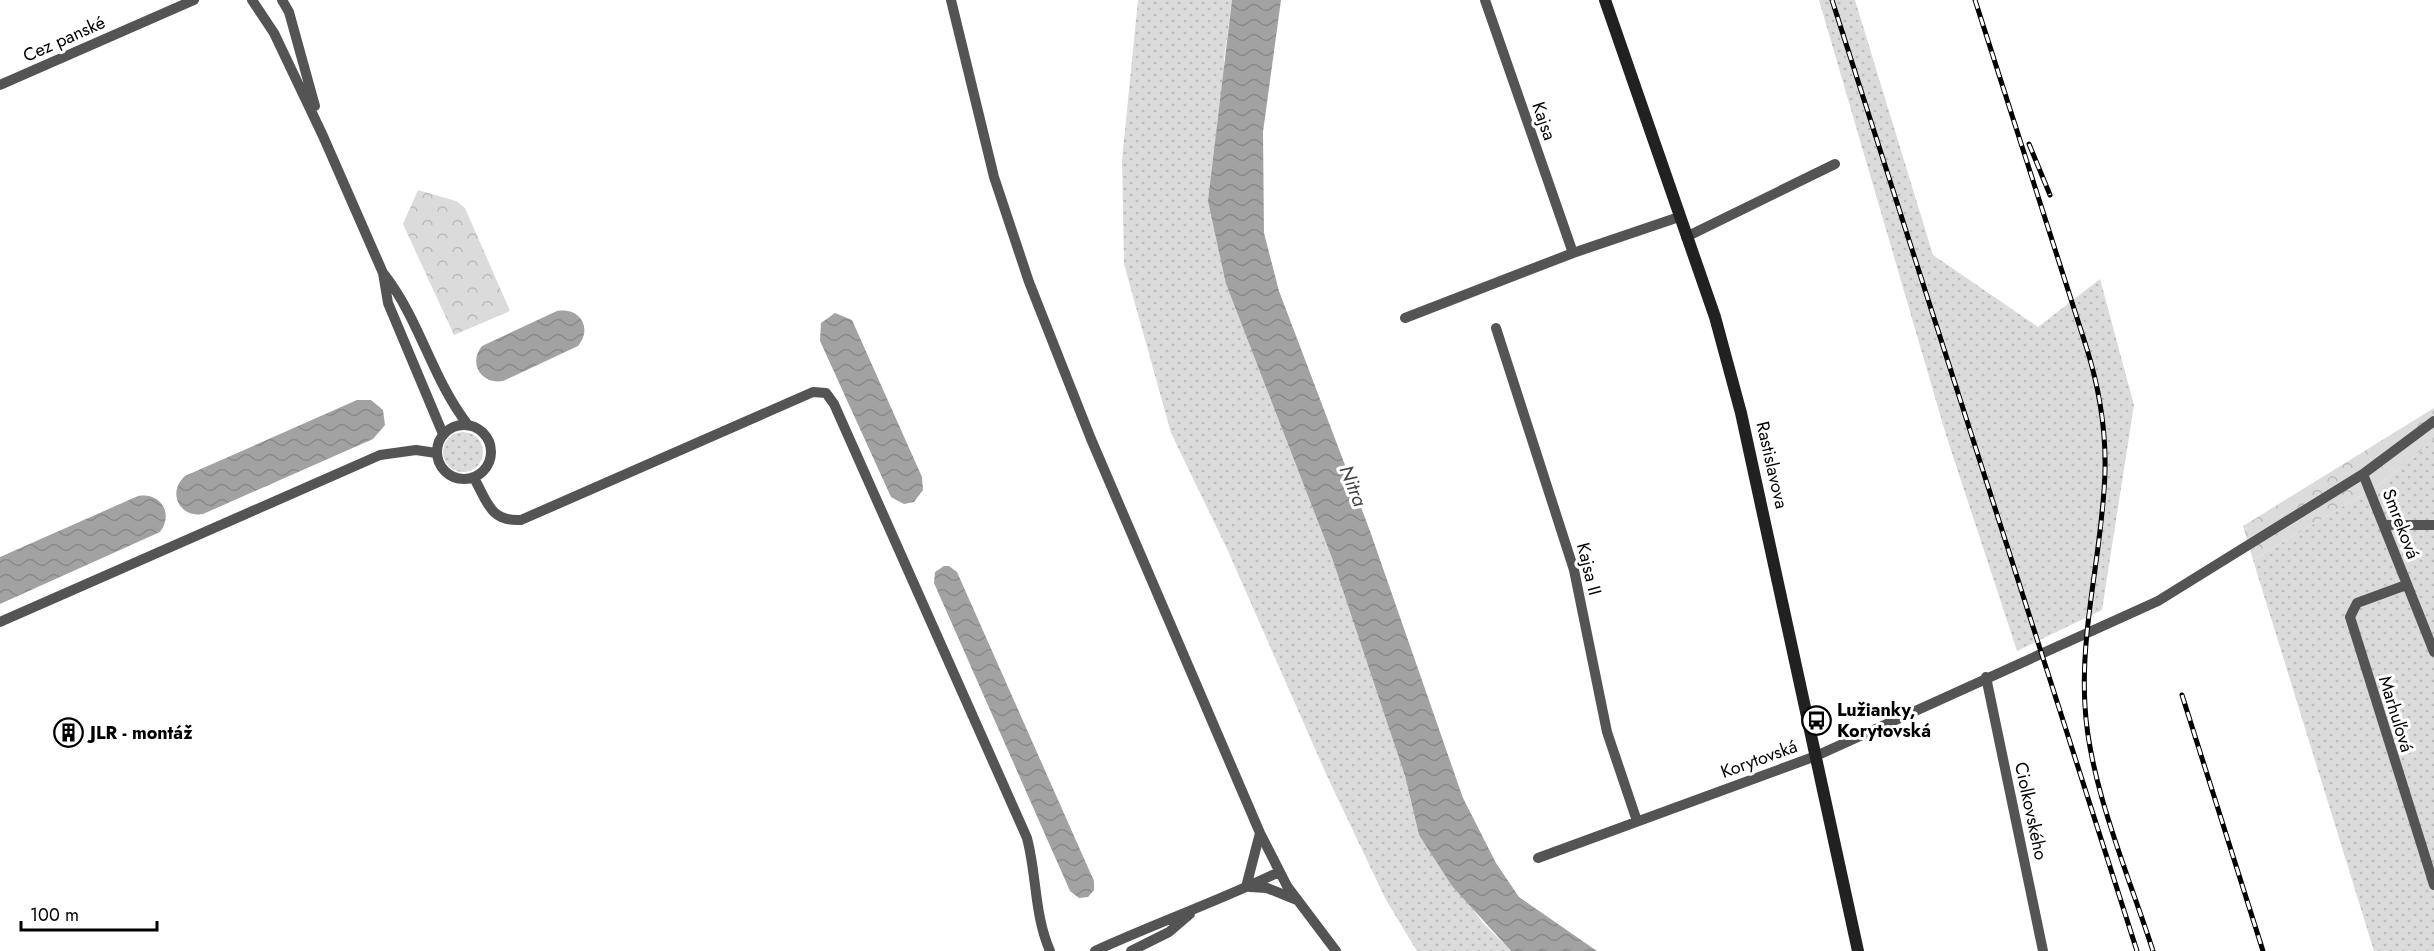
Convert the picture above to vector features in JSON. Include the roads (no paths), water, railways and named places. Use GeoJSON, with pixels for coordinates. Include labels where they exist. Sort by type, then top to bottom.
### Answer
{"type":"FeatureCollection","features":[{"type":"Feature","properties":{"kind":"street","name":"Cez panské"},"geometry":{"type":"LineString","coordinates":[[0,85],[178,4],[194,0]]}},
{"type":"Feature","properties":{"kind":"street"},"geometry":{"type":"LineString","coordinates":[[252,0],[274,33],[323,136],[383,273],[388,303],[443,434]]}},
{"type":"Feature","properties":{"kind":"street"},"geometry":{"type":"LineString","coordinates":[[282,0],[289,12],[323,136]]}},
{"type":"Feature","properties":{"kind":"street"},"geometry":{"type":"LineString","coordinates":[[951,0],[994,177],[1029,282],[1091,439],[1260,833],[1296,900],[1336,951]]}},
{"type":"Feature","properties":{"kind":"street","name":"Kajsa"},"geometry":{"type":"LineString","coordinates":[[1485,0],[1573,253]]}},
{"type":"Feature","properties":{"kind":"street","name":"Rastislavova"},"geometry":{"type":"LineString","coordinates":[[1605,0],[1715,317],[1741,412],[1858,951]]}},
{"type":"Feature","properties":{"kind":"street"},"geometry":{"type":"LineString","coordinates":[[1686,237],[1835,164]]}},
{"type":"Feature","properties":{"kind":"street"},"geometry":{"type":"LineString","coordinates":[[1405,318],[1573,253],[1679,217]]}},
{"type":"Feature","properties":{"kind":"street"},"geometry":{"type":"LineString","coordinates":[[383,273],[402,297],[451,404],[468,425]]}},
{"type":"Feature","properties":{"kind":"street","name":"Kajsa II"},"geometry":{"type":"LineString","coordinates":[[1496,328],[1574,570],[1607,732],[1637,821]]}},
{"type":"Feature","properties":{"kind":"street"},"geometry":{"type":"LineString","coordinates":[[474,478],[494,514],[507,521],[520,520],[813,392],[826,393],[834,404],[1027,838],[1033,861],[1036,908],[1041,930],[1050,951]]}},
{"type":"Feature","properties":{"kind":"street","name":"Korytovská"},"geometry":{"type":"LineString","coordinates":[[1538,858],[1816,756],[2158,601],[2363,474],[2434,421]]}},
{"type":"Feature","properties":{"kind":"street"},"geometry":{"type":"LineString","coordinates":[[468,425],[479,429],[488,438],[491,450],[490,461],[484,471],[474,478],[464,480],[444,472],[436,453],[443,434],[450,428],[468,425]]}},
{"type":"Feature","properties":{"kind":"street"},"geometry":{"type":"LineString","coordinates":[[0,622],[381,454],[416,450],[436,453]]}},
{"type":"Feature","properties":{"kind":"street","name":"Smreková"},"geometry":{"type":"LineString","coordinates":[[2363,474],[2434,652]]}},
{"type":"Feature","properties":{"kind":"street"},"geometry":{"type":"LineString","coordinates":[[2385,525],[2434,525]]}},
{"type":"Feature","properties":{"kind":"street","name":"Marhuľová"},"geometry":{"type":"LineString","coordinates":[[2406,585],[2357,603],[2350,617],[2434,885]]}},
{"type":"Feature","properties":{"kind":"street","name":"Ciolkovského"},"geometry":{"type":"LineString","coordinates":[[1986,677],[2043,951]]}},
{"type":"Feature","properties":{"kind":"street"},"geometry":{"type":"LineString","coordinates":[[1246,887],[1260,833]]}},
{"type":"Feature","properties":{"kind":"street"},"geometry":{"type":"LineString","coordinates":[[1095,951],[1163,920],[1192,912],[1280,872]]}},
{"type":"Feature","properties":{"kind":"street"},"geometry":{"type":"LineString","coordinates":[[1246,887],[1267,888],[1296,900]]}},
{"type":"Feature","properties":{"kind":"street"},"geometry":{"type":"LineString","coordinates":[[1131,951],[1169,932],[1192,912]]}},
{"type":"Feature","properties":{"kind":"water"},"geometry":{"type":"Polygon","coordinates":[[[1232,0],[1281,0],[1263,132],[1264,233],[1279,291],[1370,531],[1463,798],[1496,863],[1519,897],[1597,951],[1511,951],[1452,886],[1419,835],[1405,776],[1332,558],[1226,284],[1208,201],[1232,0]]]}},
{"type":"Feature","properties":{"kind":"water"},"geometry":{"type":"Polygon","coordinates":[[[557,311],[572,312],[582,320],[584,332],[578,346],[503,381],[488,380],[483,376],[476,359],[482,346],[557,311]]]}},
{"type":"Feature","properties":{"kind":"water"},"geometry":{"type":"Polygon","coordinates":[[[835,313],[852,320],[922,477],[923,490],[914,502],[904,504],[891,497],[820,341],[821,323],[835,313]]]}},
{"type":"Feature","properties":{"kind":"water"},"geometry":{"type":"Polygon","coordinates":[[[357,400],[371,400],[383,410],[385,425],[373,439],[203,514],[188,512],[178,503],[177,489],[185,476],[357,400]]]}},
{"type":"Feature","properties":{"kind":"water"},"geometry":{"type":"Polygon","coordinates":[[[138,496],[153,497],[163,506],[166,518],[160,532],[0,604],[0,557],[138,496]]]}},
{"type":"Feature","properties":{"kind":"water"},"geometry":{"type":"Polygon","coordinates":[[[944,566],[949,566],[957,572],[1094,881],[1094,890],[1088,897],[1079,898],[1070,891],[934,583],[935,572],[944,566]]]}},
{"type":"Feature","properties":{"kind":"railway"},"geometry":{"type":"LineString","coordinates":[[1832,0],[2137,951]]}},
{"type":"Feature","properties":{"kind":"railway"},"geometry":{"type":"LineString","coordinates":[[1975,0],[2086,346],[2098,392],[2103,423],[2105,471],[2086,647],[2085,706],[2088,736],[2102,798],[2153,951]]}},
{"type":"Feature","properties":{"kind":"railway"},"geometry":{"type":"LineString","coordinates":[[2029,144],[2050,195]]}},
{"type":"Feature","properties":{"kind":"railway"},"geometry":{"type":"LineString","coordinates":[[2182,695],[2263,951]]}},
{"type":"Feature","properties":{"kind":"place","name":"Lužianky, Korytovská"},"geometry":{"type":"Point","coordinates":[1816,720]}},
{"type":"Feature","properties":{"kind":"place","name":"JLR - montáž"},"geometry":{"type":"Point","coordinates":[69,733]}},
{"type":"Feature","properties":{"kind":"water label","name":"Nitra"},"geometry":{"type":"Point","coordinates":[1353,486]}}]}
